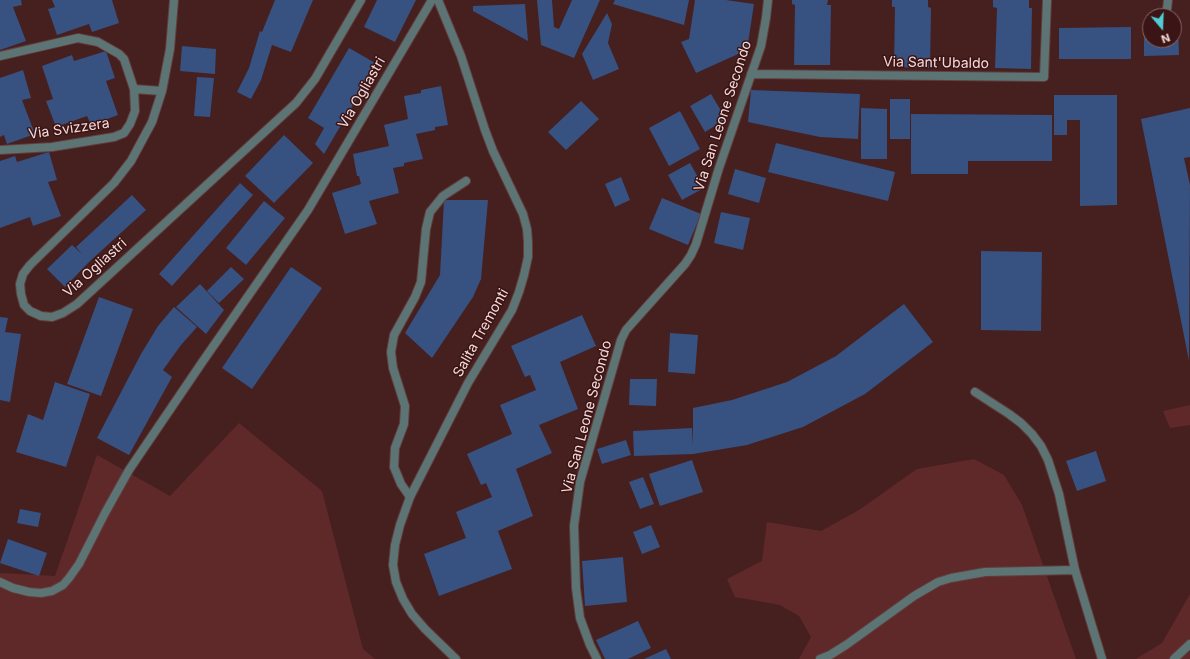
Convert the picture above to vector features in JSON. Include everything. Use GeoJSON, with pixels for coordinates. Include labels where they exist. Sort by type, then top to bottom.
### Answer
{"type":"FeatureCollection","features":[{"type":"Feature","properties":{"kind":"street","name":"Via Ogliastri"},"geometry":{"type":"LineString","coordinates":[[174,0],[170,49],[162,90],[152,122],[131,161],[114,183],[30,265],[23,274],[20,284],[20,294],[24,304],[30,311],[41,316],[52,316],[63,313],[77,304],[291,107],[306,92],[315,79],[361,0]]}},
{"type":"Feature","properties":{"kind":"street","name":"Via Ogliastri"},"geometry":{"type":"LineString","coordinates":[[0,582],[13,588],[41,593],[52,591],[63,585],[69,578],[79,564],[105,513],[130,470],[203,361],[308,210],[432,0]]}},
{"type":"Feature","properties":{"kind":"street","name":"Salita Tremonti"},"geometry":{"type":"LineString","coordinates":[[438,0],[461,56],[493,151],[523,214],[527,229],[528,257],[519,292],[512,310],[468,383],[410,497],[395,545],[393,565],[396,582],[403,599],[412,614],[425,629],[456,659]]}},
{"type":"Feature","properties":{"kind":"street","name":"Via San Leone Secondo"},"geometry":{"type":"LineString","coordinates":[[597,659],[580,618],[576,588],[574,526],[580,482],[621,340],[626,330],[691,255],[696,244],[718,168],[761,46],[768,0]]}},
{"type":"Feature","properties":{"kind":"street","name":"Via Sant'Ubaldo"},"geometry":{"type":"LineString","coordinates":[[751,74],[1044,77],[1047,0]]}},
{"type":"Feature","properties":{"kind":"street","name":"Via Svizzera"},"geometry":{"type":"LineString","coordinates":[[0,56],[78,38],[98,42],[124,59],[134,89],[134,111],[130,124],[124,133],[114,137],[52,146],[0,150]]}},
{"type":"Feature","properties":{"kind":"street"},"geometry":{"type":"LineString","coordinates":[[134,89],[162,90]]}},
{"type":"Feature","properties":{"kind":"street"},"geometry":{"type":"LineString","coordinates":[[410,497],[401,484],[394,467],[395,448],[404,424],[405,406],[393,368],[391,352],[394,335],[415,297],[421,282],[426,229],[430,212],[442,196],[466,181]]}},
{"type":"Feature","properties":{"kind":"street"},"geometry":{"type":"LineString","coordinates":[[975,392],[1010,414],[1032,434],[1041,446],[1050,465],[1059,494],[1075,570],[1102,659]]}},
{"type":"Feature","properties":{"kind":"street"},"geometry":{"type":"LineString","coordinates":[[820,659],[830,655],[846,645],[914,596],[938,582],[951,578],[985,572],[1075,570]]}},
{"type":"Feature","properties":{"kind":"street"},"geometry":{"type":"LineString","coordinates":[[1174,659],[1190,644]]}},
{"type":"Feature","properties":{"kind":"shaded area"},"geometry":{"type":"Polygon","coordinates":[[[1190,405],[1190,425],[1170,428],[1163,411],[1190,405]]]}},
{"type":"Feature","properties":{"kind":"shaded area"},"geometry":{"type":"Polygon","coordinates":[[[239,423],[322,491],[363,649],[375,659],[0,659],[0,573],[55,576],[97,455],[170,496],[239,423]]]}},
{"type":"Feature","properties":{"kind":"shaded area"},"geometry":{"type":"Polygon","coordinates":[[[974,459],[1004,475],[1022,505],[1076,659],[799,659],[811,637],[799,616],[780,605],[735,597],[727,579],[762,561],[767,522],[821,531],[859,510],[917,469],[974,459]]]}},
{"type":"Feature","properties":{"kind":"shaded area"},"geometry":{"type":"Polygon","coordinates":[[[1190,594],[1190,659],[1136,659],[1162,643],[1190,594]]]}},
{"type":"Feature","properties":{"kind":"building"},"geometry":{"type":"Polygon","coordinates":[[[0,0],[21,0],[22,5],[13,7],[26,41],[0,50],[0,0]]]}},
{"type":"Feature","properties":{"kind":"building"},"geometry":{"type":"Polygon","coordinates":[[[52,0],[112,0],[119,23],[92,32],[89,24],[57,35],[48,9],[55,7],[52,0]]]}},
{"type":"Feature","properties":{"kind":"building"},"geometry":{"type":"Polygon","coordinates":[[[275,0],[313,0],[291,52],[272,45],[261,80],[251,99],[237,92],[249,68],[260,31],[262,32],[275,0]]]}},
{"type":"Feature","properties":{"kind":"building"},"geometry":{"type":"Polygon","coordinates":[[[377,0],[416,0],[395,42],[364,27],[377,0]]]}},
{"type":"Feature","properties":{"kind":"building"},"geometry":{"type":"Polygon","coordinates":[[[537,0],[552,0],[554,27],[559,29],[572,0],[600,0],[574,58],[541,45],[537,0]]]}},
{"type":"Feature","properties":{"kind":"building"},"geometry":{"type":"Polygon","coordinates":[[[615,0],[689,0],[684,25],[613,4],[615,0]]]}},
{"type":"Feature","properties":{"kind":"building"},"geometry":{"type":"Polygon","coordinates":[[[695,0],[726,0],[754,4],[747,50],[696,73],[681,42],[689,39],[695,0]]]}},
{"type":"Feature","properties":{"kind":"building"},"geometry":{"type":"Polygon","coordinates":[[[792,0],[828,0],[827,5],[831,5],[830,65],[794,65],[795,5],[792,4],[792,0]]]}},
{"type":"Feature","properties":{"kind":"building"},"geometry":{"type":"Polygon","coordinates":[[[892,0],[928,0],[928,7],[931,8],[930,68],[894,67],[895,7],[892,7],[892,0]]]}},
{"type":"Feature","properties":{"kind":"building"},"geometry":{"type":"Polygon","coordinates":[[[993,0],[1029,0],[1029,8],[1032,8],[1031,69],[995,68],[997,8],[993,7],[993,0]]]}},
{"type":"Feature","properties":{"kind":"building"},"geometry":{"type":"Polygon","coordinates":[[[525,4],[528,41],[473,11],[473,6],[525,4]]]}},
{"type":"Feature","properties":{"kind":"building"},"geometry":{"type":"Polygon","coordinates":[[[607,13],[612,24],[608,43],[619,69],[593,80],[582,54],[607,13]]]}},
{"type":"Feature","properties":{"kind":"building"},"geometry":{"type":"Polygon","coordinates":[[[1131,27],[1131,59],[1059,59],[1059,28],[1131,27]]]}},
{"type":"Feature","properties":{"kind":"building"},"geometry":{"type":"Polygon","coordinates":[[[182,46],[216,49],[215,74],[180,71],[182,46]]]}},
{"type":"Feature","properties":{"kind":"building"},"geometry":{"type":"Polygon","coordinates":[[[349,48],[377,64],[324,154],[315,144],[324,128],[308,118],[349,48]]]}},
{"type":"Feature","properties":{"kind":"building"},"geometry":{"type":"Polygon","coordinates":[[[1144,48],[1179,48],[1179,55],[1144,56],[1144,48]]]}},
{"type":"Feature","properties":{"kind":"building"},"geometry":{"type":"Polygon","coordinates":[[[106,51],[115,78],[106,81],[118,115],[91,125],[87,116],[56,127],[46,101],[53,99],[42,66],[72,55],[74,61],[106,51]]]}},
{"type":"Feature","properties":{"kind":"building"},"geometry":{"type":"Polygon","coordinates":[[[23,70],[31,98],[22,100],[35,134],[7,144],[4,135],[0,137],[0,78],[23,70]]]}},
{"type":"Feature","properties":{"kind":"building"},"geometry":{"type":"Polygon","coordinates":[[[197,77],[214,78],[210,117],[194,116],[197,77]]]}},
{"type":"Feature","properties":{"kind":"building"},"geometry":{"type":"Polygon","coordinates":[[[441,86],[448,125],[435,127],[435,130],[416,134],[423,159],[404,163],[404,166],[393,168],[399,193],[369,201],[377,224],[345,234],[332,193],[361,184],[359,176],[357,176],[353,154],[389,146],[384,125],[408,119],[404,96],[421,93],[421,90],[441,86]]]}},
{"type":"Feature","properties":{"kind":"building"},"geometry":{"type":"Polygon","coordinates":[[[751,90],[860,94],[858,139],[820,137],[748,122],[751,90]]]}},
{"type":"Feature","properties":{"kind":"building"},"geometry":{"type":"Polygon","coordinates":[[[711,94],[726,119],[705,132],[690,106],[711,94]]]}},
{"type":"Feature","properties":{"kind":"building"},"geometry":{"type":"Polygon","coordinates":[[[1054,95],[1117,95],[1117,205],[1080,206],[1080,120],[1067,120],[1067,135],[1054,135],[1054,95]]]}},
{"type":"Feature","properties":{"kind":"building"},"geometry":{"type":"Polygon","coordinates":[[[890,99],[910,99],[910,139],[890,139],[890,99]]]}},
{"type":"Feature","properties":{"kind":"building"},"geometry":{"type":"Polygon","coordinates":[[[581,101],[599,119],[566,150],[548,132],[581,101]]]}},
{"type":"Feature","properties":{"kind":"building"},"geometry":{"type":"Polygon","coordinates":[[[861,108],[887,109],[887,159],[861,159],[861,108]]]}},
{"type":"Feature","properties":{"kind":"building"},"geometry":{"type":"Polygon","coordinates":[[[1190,108],[1190,157],[1184,158],[1190,185],[1189,361],[1141,119],[1190,108]]]}},
{"type":"Feature","properties":{"kind":"building"},"geometry":{"type":"Polygon","coordinates":[[[680,111],[700,149],[669,166],[649,128],[680,111]]]}},
{"type":"Feature","properties":{"kind":"building"},"geometry":{"type":"Polygon","coordinates":[[[911,114],[1052,115],[1052,161],[968,161],[968,174],[911,174],[911,114]]]}},
{"type":"Feature","properties":{"kind":"building"},"geometry":{"type":"Polygon","coordinates":[[[284,135],[313,163],[274,203],[245,176],[284,135]]]}},
{"type":"Feature","properties":{"kind":"building"},"geometry":{"type":"Polygon","coordinates":[[[776,143],[895,172],[888,201],[768,172],[776,143]]]}},
{"type":"Feature","properties":{"kind":"building"},"geometry":{"type":"Polygon","coordinates":[[[49,152],[57,180],[48,182],[61,216],[33,226],[30,217],[0,228],[0,161],[15,156],[17,162],[49,152]]]}},
{"type":"Feature","properties":{"kind":"building"},"geometry":{"type":"Polygon","coordinates":[[[690,163],[704,188],[682,200],[668,175],[690,163]]]}},
{"type":"Feature","properties":{"kind":"building"},"geometry":{"type":"Polygon","coordinates":[[[735,169],[766,178],[759,203],[728,194],[735,169]]]}},
{"type":"Feature","properties":{"kind":"building"},"geometry":{"type":"Polygon","coordinates":[[[621,177],[630,200],[615,207],[605,184],[621,177]]]}},
{"type":"Feature","properties":{"kind":"building"},"geometry":{"type":"Polygon","coordinates":[[[240,183],[253,195],[172,286],[159,274],[240,183]]]}},
{"type":"Feature","properties":{"kind":"building"},"geometry":{"type":"Polygon","coordinates":[[[132,195],[146,210],[89,262],[65,287],[47,269],[72,245],[82,254],[76,247],[132,195]]]}},
{"type":"Feature","properties":{"kind":"building"},"geometry":{"type":"Polygon","coordinates":[[[662,198],[701,214],[688,245],[649,229],[662,198]]]}},
{"type":"Feature","properties":{"kind":"building"},"geometry":{"type":"Polygon","coordinates":[[[444,200],[488,200],[481,279],[473,297],[432,358],[405,333],[440,275],[444,200]]]}},
{"type":"Feature","properties":{"kind":"building"},"geometry":{"type":"Polygon","coordinates":[[[264,201],[285,218],[246,265],[226,248],[264,201]]]}},
{"type":"Feature","properties":{"kind":"building"},"geometry":{"type":"Polygon","coordinates":[[[721,212],[750,218],[743,250],[714,243],[721,212]]]}},
{"type":"Feature","properties":{"kind":"building"},"geometry":{"type":"Polygon","coordinates":[[[981,251],[1042,252],[1041,331],[981,330],[981,251]]]}},
{"type":"Feature","properties":{"kind":"building"},"geometry":{"type":"Polygon","coordinates":[[[231,267],[244,279],[219,303],[207,291],[231,267]]]}},
{"type":"Feature","properties":{"kind":"building"},"geometry":{"type":"Polygon","coordinates":[[[291,267],[322,288],[252,389],[222,368],[291,267]]]}},
{"type":"Feature","properties":{"kind":"building"},"geometry":{"type":"Polygon","coordinates":[[[200,284],[224,310],[206,334],[176,307],[200,284]]]}},
{"type":"Feature","properties":{"kind":"building"},"geometry":{"type":"Polygon","coordinates":[[[99,297],[133,309],[101,396],[67,384],[99,297]]]}},
{"type":"Feature","properties":{"kind":"building"},"geometry":{"type":"Polygon","coordinates":[[[904,304],[933,342],[865,394],[803,427],[747,445],[693,454],[634,456],[633,431],[692,428],[693,446],[693,408],[732,400],[787,382],[836,356],[904,304]]]}},
{"type":"Feature","properties":{"kind":"building"},"geometry":{"type":"Polygon","coordinates":[[[174,307],[197,327],[181,345],[163,370],[172,377],[129,455],[97,438],[141,354],[158,326],[174,307]]]}},
{"type":"Feature","properties":{"kind":"building"},"geometry":{"type":"Polygon","coordinates":[[[582,315],[596,346],[560,362],[578,409],[539,425],[552,453],[516,469],[533,516],[498,531],[512,569],[439,596],[424,554],[466,538],[456,512],[492,497],[486,483],[481,485],[467,454],[512,434],[500,405],[536,390],[530,375],[525,377],[511,346],[582,315]]]}},
{"type":"Feature","properties":{"kind":"building"},"geometry":{"type":"Polygon","coordinates":[[[0,317],[8,318],[5,332],[21,334],[10,402],[0,400],[0,317]]]}},
{"type":"Feature","properties":{"kind":"building"},"geometry":{"type":"Polygon","coordinates":[[[670,333],[698,335],[695,374],[668,372],[670,333]]]}},
{"type":"Feature","properties":{"kind":"building"},"geometry":{"type":"Polygon","coordinates":[[[630,379],[657,379],[656,406],[629,405],[630,379]]]}},
{"type":"Feature","properties":{"kind":"building"},"geometry":{"type":"Polygon","coordinates":[[[55,382],[90,394],[66,467],[16,452],[28,414],[43,420],[55,382]]]}},
{"type":"Feature","properties":{"kind":"building"},"geometry":{"type":"Polygon","coordinates":[[[626,440],[631,455],[602,464],[597,449],[626,440]]]}},
{"type":"Feature","properties":{"kind":"building"},"geometry":{"type":"Polygon","coordinates":[[[1096,451],[1106,481],[1077,491],[1066,461],[1096,451]]]}},
{"type":"Feature","properties":{"kind":"building"},"geometry":{"type":"Polygon","coordinates":[[[692,460],[703,492],[660,506],[649,474],[692,460]]]}},
{"type":"Feature","properties":{"kind":"building"},"geometry":{"type":"Polygon","coordinates":[[[643,477],[654,504],[640,509],[629,482],[643,477]]]}},
{"type":"Feature","properties":{"kind":"building"},"geometry":{"type":"Polygon","coordinates":[[[20,509],[41,513],[38,527],[17,523],[20,509]]]}},
{"type":"Feature","properties":{"kind":"building"},"geometry":{"type":"Polygon","coordinates":[[[651,525],[660,547],[642,554],[633,532],[651,525]]]}},
{"type":"Feature","properties":{"kind":"building"},"geometry":{"type":"Polygon","coordinates":[[[8,539],[47,553],[39,576],[0,563],[8,539]]]}},
{"type":"Feature","properties":{"kind":"building"},"geometry":{"type":"Polygon","coordinates":[[[623,557],[627,602],[585,606],[582,561],[623,557]]]}},
{"type":"Feature","properties":{"kind":"building"},"geometry":{"type":"Polygon","coordinates":[[[638,621],[651,648],[628,659],[605,659],[596,640],[638,621]]]}},
{"type":"Feature","properties":{"kind":"building"},"geometry":{"type":"Polygon","coordinates":[[[666,649],[671,659],[644,659],[666,649]]]}}]}
